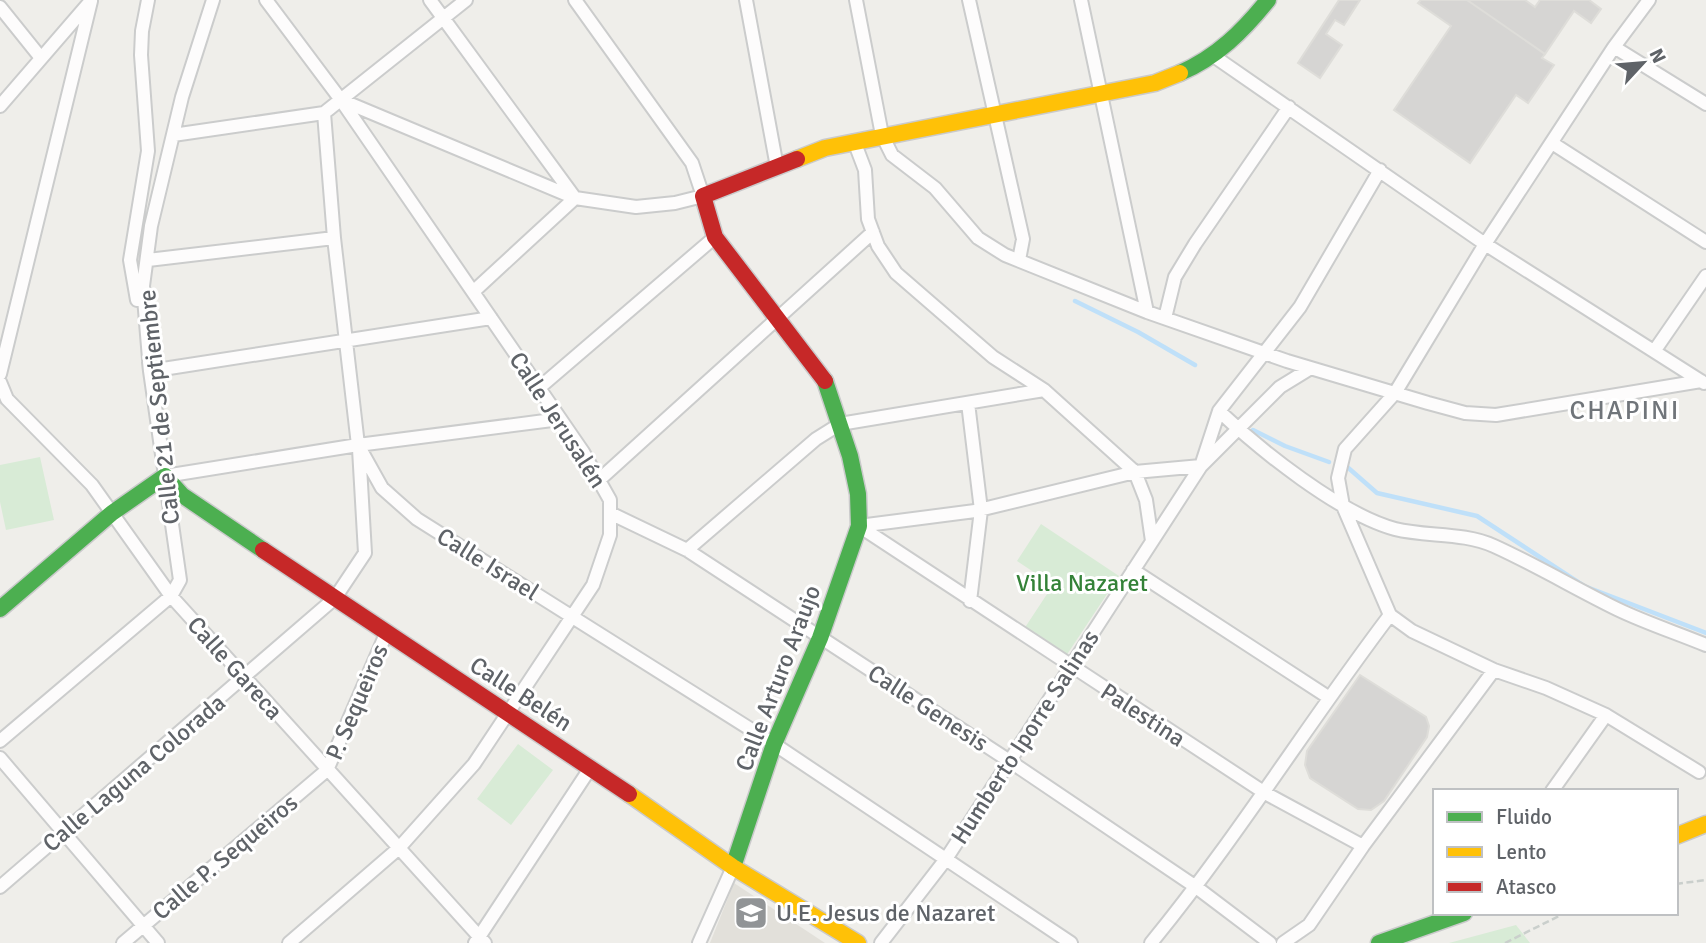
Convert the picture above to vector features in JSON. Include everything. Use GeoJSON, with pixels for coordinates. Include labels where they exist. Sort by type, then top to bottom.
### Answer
{"type":"FeatureCollection","features":[{"type":"Feature","properties":{"kind":"main road"},"geometry":{"type":"LineString","coordinates":[[715,237],[703,196],[825,148],[1155,83],[1195,69],[1215,57],[1248,25],[1268,0]]}},
{"type":"Feature","properties":{"kind":"main road","name":"Calle Arturo Araujo"},"geometry":{"type":"LineString","coordinates":[[715,237],[775,318],[823,375],[840,424],[858,494],[859,526],[820,638],[774,744],[733,867]]}},
{"type":"Feature","properties":{"kind":"main road"},"geometry":{"type":"LineString","coordinates":[[0,609],[112,513],[165,476]]}},
{"type":"Feature","properties":{"kind":"main road","name":"Calle Belén"},"geometry":{"type":"LineString","coordinates":[[165,476],[183,495],[386,634],[591,767],[733,867],[858,943]]}},
{"type":"Feature","properties":{"kind":"main road"},"geometry":{"type":"LineString","coordinates":[[1678,835],[1706,824]]}},
{"type":"Feature","properties":{"kind":"main road"},"geometry":{"type":"LineString","coordinates":[[1379,943],[1458,915]]}},
{"type":"Feature","properties":{"kind":"street"},"geometry":{"type":"LineString","coordinates":[[0,106],[91,0]]}},
{"type":"Feature","properties":{"kind":"street"},"geometry":{"type":"LineString","coordinates":[[0,374],[91,0]]}},
{"type":"Feature","properties":{"kind":"street"},"geometry":{"type":"LineString","coordinates":[[148,0],[141,55],[148,151],[130,260],[150,371],[491,318]]}},
{"type":"Feature","properties":{"kind":"street","name":"Calle 21 de Septiembre"},"geometry":{"type":"LineString","coordinates":[[171,596],[180,580],[150,371],[143,286],[151,226],[173,135],[213,0]]}},
{"type":"Feature","properties":{"kind":"street","name":"Calle Jerusalén"},"geometry":{"type":"LineString","coordinates":[[266,0],[341,100],[491,318],[560,419],[610,500],[610,536],[593,585],[474,764],[399,848],[289,943]]}},
{"type":"Feature","properties":{"kind":"street"},"geometry":{"type":"LineString","coordinates":[[430,0],[575,198]]}},
{"type":"Feature","properties":{"kind":"street"},"geometry":{"type":"LineString","coordinates":[[173,135],[324,113],[466,0]]}},
{"type":"Feature","properties":{"kind":"street"},"geometry":{"type":"LineString","coordinates":[[341,100],[575,198],[636,207],[676,203],[703,196],[692,163],[575,0]]}},
{"type":"Feature","properties":{"kind":"street"},"geometry":{"type":"LineString","coordinates":[[746,0],[777,167]]}},
{"type":"Feature","properties":{"kind":"street"},"geometry":{"type":"LineString","coordinates":[[856,0],[882,135],[892,155],[935,188],[978,238],[1019,260],[1164,318],[1311,368],[1465,413],[1496,415],[1704,383]]}},
{"type":"Feature","properties":{"kind":"street"},"geometry":{"type":"LineString","coordinates":[[969,0],[1023,239],[1019,260]]}},
{"type":"Feature","properties":{"kind":"street"},"geometry":{"type":"LineString","coordinates":[[1081,0],[1147,312]]}},
{"type":"Feature","properties":{"kind":"street"},"geometry":{"type":"LineString","coordinates":[[1649,0],[1614,47],[1485,244],[1395,393],[1345,449],[1338,478],[1343,503],[1390,615],[1412,631],[1494,670],[1546,688],[1606,715],[1699,772]]}},
{"type":"Feature","properties":{"kind":"street"},"geometry":{"type":"LineString","coordinates":[[0,7],[41,58]]}},
{"type":"Feature","properties":{"kind":"street"},"geometry":{"type":"LineString","coordinates":[[1614,47],[1706,104]]}},
{"type":"Feature","properties":{"kind":"street"},"geometry":{"type":"LineString","coordinates":[[1215,57],[1485,244],[1704,383]]}},
{"type":"Feature","properties":{"kind":"street"},"geometry":{"type":"LineString","coordinates":[[1164,318],[1175,277],[1289,107]]}},
{"type":"Feature","properties":{"kind":"street","name":"Calle Israel"},"geometry":{"type":"LineString","coordinates":[[324,113],[334,238],[358,445],[382,488],[417,519],[774,744],[1071,943]]}},
{"type":"Feature","properties":{"kind":"street"},"geometry":{"type":"LineString","coordinates":[[854,141],[865,170],[868,219],[896,273],[993,357],[1044,390],[1135,472],[1146,500],[1152,541]]}},
{"type":"Feature","properties":{"kind":"street"},"geometry":{"type":"LineString","coordinates":[[1552,143],[1706,242]]}},
{"type":"Feature","properties":{"kind":"street","name":"Humberto Iporre Salinas"},"geometry":{"type":"LineString","coordinates":[[881,943],[946,859],[1068,667],[1201,466],[1219,411],[1300,307],[1380,170]]}},
{"type":"Feature","properties":{"kind":"street"},"geometry":{"type":"LineString","coordinates":[[472,292],[575,198]]}},
{"type":"Feature","properties":{"kind":"street"},"geometry":{"type":"LineString","coordinates":[[599,480],[873,232]]}},
{"type":"Feature","properties":{"kind":"street"},"geometry":{"type":"LineString","coordinates":[[539,388],[715,237]]}},
{"type":"Feature","properties":{"kind":"street"},"geometry":{"type":"LineString","coordinates":[[148,260],[334,238]]}},
{"type":"Feature","properties":{"kind":"street"},"geometry":{"type":"LineString","coordinates":[[1655,350],[1706,276]]}},
{"type":"Feature","properties":{"kind":"street"},"geometry":{"type":"LineString","coordinates":[[859,526],[981,510],[1135,472],[1201,466],[1280,387],[1311,368]]}},
{"type":"Feature","properties":{"kind":"street","name":"Calle Gareca"},"geometry":{"type":"LineString","coordinates":[[0,382],[7,399],[92,485],[171,596],[480,941]]}},
{"type":"Feature","properties":{"kind":"street"},"geometry":{"type":"LineString","coordinates":[[687,550],[816,439],[840,424],[1044,390]]}},
{"type":"Feature","properties":{"kind":"street"},"geometry":{"type":"LineString","coordinates":[[968,403],[981,510],[970,601]]}},
{"type":"Feature","properties":{"kind":"street"},"geometry":{"type":"LineString","coordinates":[[1219,411],[1237,429],[1317,489],[1391,528],[1491,545],[1619,610],[1706,645]]}},
{"type":"Feature","properties":{"kind":"street"},"geometry":{"type":"LineString","coordinates":[[165,476],[358,445],[560,419]]}},
{"type":"Feature","properties":{"kind":"street","name":"Calle Laguna Colorada"},"geometry":{"type":"LineString","coordinates":[[0,887],[245,679],[335,598],[365,553],[358,445]]}},
{"type":"Feature","properties":{"kind":"street","name":"Calle Genesis"},"geometry":{"type":"LineString","coordinates":[[610,513],[687,550],[1008,760],[1196,887],[1270,943]]}},
{"type":"Feature","properties":{"kind":"street","name":"Palestina"},"geometry":{"type":"LineString","coordinates":[[859,526],[1068,667],[1265,793],[1363,846]]}},
{"type":"Feature","properties":{"kind":"street"},"geometry":{"type":"LineString","coordinates":[[1133,570],[1328,697]]}},
{"type":"Feature","properties":{"kind":"street"},"geometry":{"type":"LineString","coordinates":[[0,741],[171,596]]}},
{"type":"Feature","properties":{"kind":"street"},"geometry":{"type":"LineString","coordinates":[[1151,943],[1265,793],[1328,697],[1390,615]]}},
{"type":"Feature","properties":{"kind":"street","name":"P. Sequeiros"},"geometry":{"type":"LineString","coordinates":[[327,770],[386,634]]}},
{"type":"Feature","properties":{"kind":"street"},"geometry":{"type":"LineString","coordinates":[[1283,943],[1309,925],[1363,846],[1494,670]]}},
{"type":"Feature","properties":{"kind":"street"},"geometry":{"type":"LineString","coordinates":[[1553,789],[1606,715]]}},
{"type":"Feature","properties":{"kind":"street"},"geometry":{"type":"LineString","coordinates":[[0,758],[158,943]]}},
{"type":"Feature","properties":{"kind":"street"},"geometry":{"type":"LineString","coordinates":[[480,941],[591,767]]}},
{"type":"Feature","properties":{"kind":"street","name":"Calle P. Sequeiros"},"geometry":{"type":"LineString","coordinates":[[123,943],[327,770]]}},
{"type":"Feature","properties":{"kind":"street","name":"Calle Arturo Araujo"},"geometry":{"type":"LineString","coordinates":[[699,943],[733,867]]}},
{"type":"Feature","properties":{"kind":"path"},"geometry":{"type":"LineString","coordinates":[[1678,884],[1706,880]]}},
{"type":"Feature","properties":{"kind":"path"},"geometry":{"type":"LineString","coordinates":[[1505,943],[1561,915]]}},
{"type":"Feature","properties":{"kind":"shaded area","name":"U.E. Jesus de Nazaret"},"geometry":{"type":"Polygon","coordinates":[[[734,883],[825,943],[710,943],[734,883]]]}},
{"type":"Feature","properties":{"kind":"green space"},"geometry":{"type":"Polygon","coordinates":[[[40,457],[54,520],[6,530],[0,502],[0,465],[40,457]]]}},
{"type":"Feature","properties":{"kind":"green space","name":"Villa Nazaret"},"geometry":{"type":"Polygon","coordinates":[[[1041,524],[1119,576],[1066,656],[1024,629],[1053,585],[1017,561],[1041,524]]]}},
{"type":"Feature","properties":{"kind":"green space"},"geometry":{"type":"Polygon","coordinates":[[[518,744],[553,770],[511,825],[477,799],[518,744]]]}},
{"type":"Feature","properties":{"kind":"green space"},"geometry":{"type":"Polygon","coordinates":[[[1516,925],[1530,943],[1449,943],[1516,925]]]}},
{"type":"Feature","properties":{"kind":"building"},"geometry":{"type":"Polygon","coordinates":[[[1339,0],[1360,0],[1344,25],[1335,20],[1326,34],[1342,45],[1320,78],[1298,63],[1339,0]]]}},
{"type":"Feature","properties":{"kind":"building"},"geometry":{"type":"Polygon","coordinates":[[[1421,0],[1467,0],[1545,54],[1542,58],[1554,65],[1528,103],[1516,95],[1470,163],[1394,110],[1451,26],[1418,3],[1421,0]]]}},
{"type":"Feature","properties":{"kind":"building"},"geometry":{"type":"Polygon","coordinates":[[[1467,0],[1525,0],[1535,7],[1540,0],[1589,0],[1601,9],[1591,23],[1574,11],[1545,54],[1467,0]]]}},
{"type":"Feature","properties":{"kind":"building"},"geometry":{"type":"Polygon","coordinates":[[[1360,675],[1426,717],[1429,726],[1427,737],[1384,801],[1371,810],[1358,809],[1310,778],[1305,765],[1307,751],[1360,675]]]}},
{"type":"Feature","properties":{"kind":"waterway"},"geometry":{"type":"LineString","coordinates":[[1075,301],[1138,332],[1195,365]]}},
{"type":"Feature","properties":{"kind":"waterway"},"geometry":{"type":"LineString","coordinates":[[1253,430],[1285,446],[1329,462]]}},
{"type":"Feature","properties":{"kind":"waterway"},"geometry":{"type":"LineString","coordinates":[[1345,465],[1377,493],[1477,516],[1584,586],[1706,633]]}},
{"type":"Feature","properties":{"kind":"traffic: fast"},"geometry":{"type":"LineString","coordinates":[[1180,73],[1206,59],[1228,42],[1268,0]]}},
{"type":"Feature","properties":{"kind":"traffic: fast"},"geometry":{"type":"LineString","coordinates":[[733,867],[774,744],[820,638],[859,526],[858,494],[850,456],[825,381]]}},
{"type":"Feature","properties":{"kind":"traffic: fast"},"geometry":{"type":"LineString","coordinates":[[0,609],[112,513],[165,476],[182,495],[263,550]]}},
{"type":"Feature","properties":{"kind":"traffic: fast"},"geometry":{"type":"LineString","coordinates":[[1379,943],[1458,915]]}},
{"type":"Feature","properties":{"kind":"traffic: slow"},"geometry":{"type":"LineString","coordinates":[[797,159],[825,148],[1155,83],[1180,73]]}},
{"type":"Feature","properties":{"kind":"traffic: slow"},"geometry":{"type":"LineString","coordinates":[[629,794],[733,867],[858,943]]}},
{"type":"Feature","properties":{"kind":"traffic: slow"},"geometry":{"type":"LineString","coordinates":[[1678,835],[1706,824]]}},
{"type":"Feature","properties":{"kind":"traffic: jam"},"geometry":{"type":"LineString","coordinates":[[797,159],[703,196],[715,237],[825,381]]}},
{"type":"Feature","properties":{"kind":"traffic: jam"},"geometry":{"type":"LineString","coordinates":[[263,550],[629,794]]}},
{"type":"Feature","properties":{"kind":"place","name":"U.E. Jesus de Nazaret"},"geometry":{"type":"Point","coordinates":[751,913]}},
{"type":"Feature","properties":{"kind":"district","name":"CHAPINI"},"geometry":{"type":"Point","coordinates":[1625,411]}}]}
